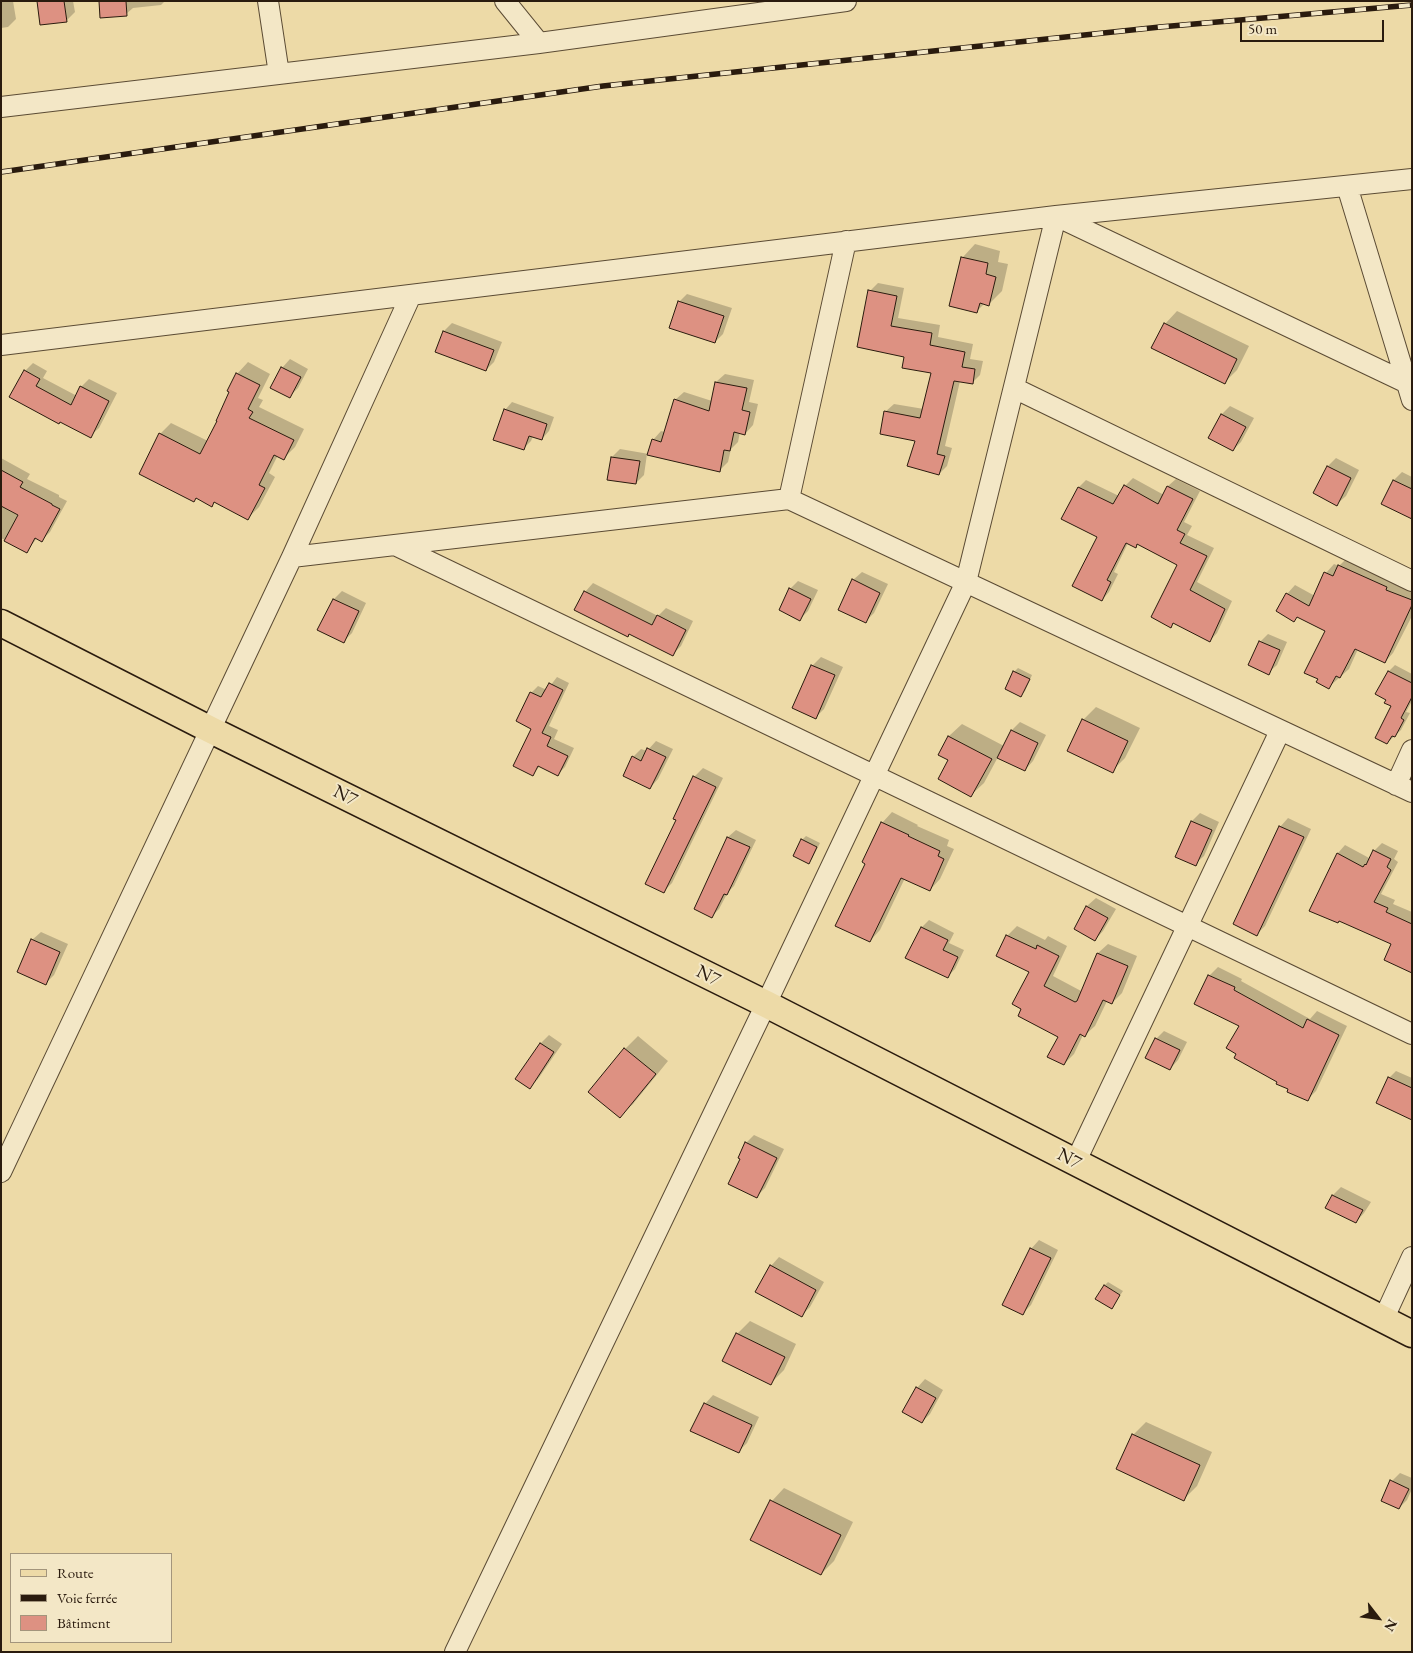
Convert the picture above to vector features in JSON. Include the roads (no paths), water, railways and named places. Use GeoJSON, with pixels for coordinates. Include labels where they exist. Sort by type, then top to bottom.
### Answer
{"type":"FeatureCollection","features":[{"type":"Feature","properties":{"kind":"main road","name":"N7"},"geometry":{"type":"LineString","coordinates":[[1,623],[211,730],[766,1004],[1412,1334]]}},
{"type":"Feature","properties":{"kind":"street"},"geometry":{"type":"LineString","coordinates":[[268,1],[278,74]]}},
{"type":"Feature","properties":{"kind":"street"},"geometry":{"type":"LineString","coordinates":[[505,1],[539,43]]}},
{"type":"Feature","properties":{"kind":"street"},"geometry":{"type":"LineString","coordinates":[[1,106],[539,43],[809,3],[846,1]]}},
{"type":"Feature","properties":{"kind":"street"},"geometry":{"type":"LineString","coordinates":[[1,346],[1056,216],[1412,180]]}},
{"type":"Feature","properties":{"kind":"street"},"geometry":{"type":"LineString","coordinates":[[1347,186],[1409,392]]}},
{"type":"Feature","properties":{"kind":"street"},"geometry":{"type":"LineString","coordinates":[[454,1652],[766,1004],[966,582],[1056,216]]}},
{"type":"Feature","properties":{"kind":"street"},"geometry":{"type":"LineString","coordinates":[[1056,216],[1409,392]]}},
{"type":"Feature","properties":{"kind":"street"},"geometry":{"type":"LineString","coordinates":[[789,499],[846,242]]}},
{"type":"Feature","properties":{"kind":"street"},"geometry":{"type":"LineString","coordinates":[[1,1172],[292,557],[411,295]]}},
{"type":"Feature","properties":{"kind":"street"},"geometry":{"type":"LineString","coordinates":[[1014,388],[1412,581]]}},
{"type":"Feature","properties":{"kind":"street"},"geometry":{"type":"LineString","coordinates":[[292,557],[789,499],[1404,789],[1412,750]]}},
{"type":"Feature","properties":{"kind":"street"},"geometry":{"type":"LineString","coordinates":[[395,545],[1412,1034]]}},
{"type":"Feature","properties":{"kind":"street"},"geometry":{"type":"LineString","coordinates":[[1076,1163],[1280,730]]}},
{"type":"Feature","properties":{"kind":"street"},"geometry":{"type":"LineString","coordinates":[[1383,1320],[1412,1257]]}},
{"type":"Feature","properties":{"kind":"railway"},"geometry":{"type":"LineString","coordinates":[[1,172],[603,86],[1160,27],[1412,5]]}}]}
